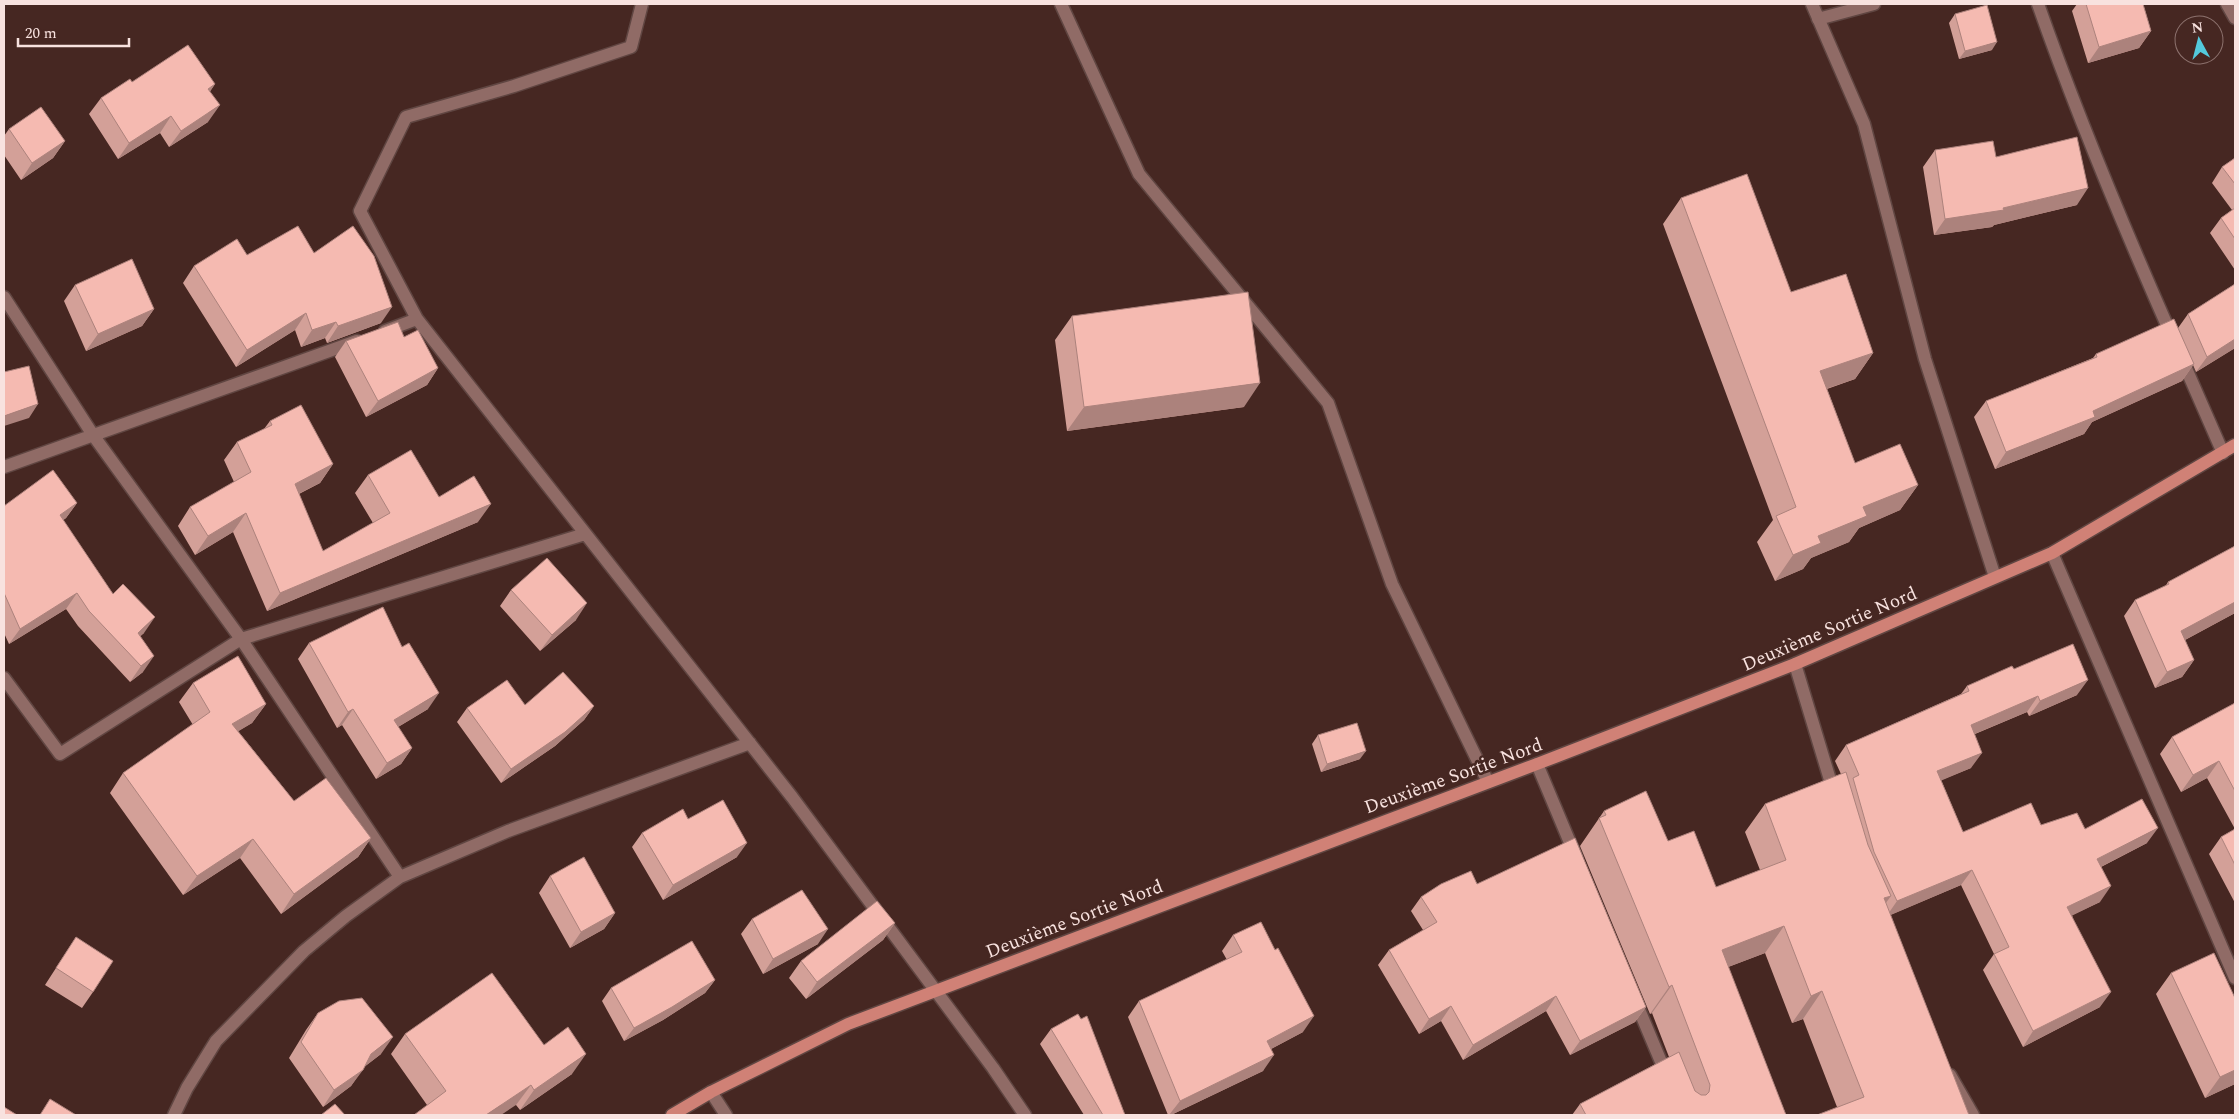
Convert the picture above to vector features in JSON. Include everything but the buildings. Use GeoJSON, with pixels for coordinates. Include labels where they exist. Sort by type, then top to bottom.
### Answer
{"type":"FeatureCollection","features":[{"type":"Feature","properties":{"kind":"main road","name":"Deuxième Sortie Nord"},"geometry":{"type":"LineString","coordinates":[[672,1115],[711,1092],[848,1024],[1537,764],[1795,664],[2052,553],[2235,445]]}},
{"type":"Feature","properties":{"kind":"street"},"geometry":{"type":"LineString","coordinates":[[642,4],[631,46],[514,86],[406,117],[360,211],[417,320],[750,743],[993,1068],[1025,1115]]}},
{"type":"Feature","properties":{"kind":"street"},"geometry":{"type":"LineString","coordinates":[[1061,4],[1139,174],[1328,402],[1392,584],[1488,782]]}},
{"type":"Feature","properties":{"kind":"street"},"geometry":{"type":"LineString","coordinates":[[1812,4],[1864,124],[1925,359],[1995,577]]}},
{"type":"Feature","properties":{"kind":"street"},"geometry":{"type":"LineString","coordinates":[[1818,19],[1874,4]]}},
{"type":"Feature","properties":{"kind":"street"},"geometry":{"type":"LineString","coordinates":[[2038,4],[2071,98],[2123,225],[2223,453]]}},
{"type":"Feature","properties":{"kind":"street"},"geometry":{"type":"LineString","coordinates":[[2227,4],[2235,18]]}},
{"type":"Feature","properties":{"kind":"street"},"geometry":{"type":"LineString","coordinates":[[4,298],[93,435],[241,639],[400,876]]}},
{"type":"Feature","properties":{"kind":"street"},"geometry":{"type":"LineString","coordinates":[[4,467],[417,320]]}},
{"type":"Feature","properties":{"kind":"street"},"geometry":{"type":"LineString","coordinates":[[4,678],[60,754],[241,639],[585,534]]}},
{"type":"Feature","properties":{"kind":"street"},"geometry":{"type":"LineString","coordinates":[[2052,553],[2235,978]]}},
{"type":"Feature","properties":{"kind":"street"},"geometry":{"type":"LineString","coordinates":[[1795,664],[1837,804]]}},
{"type":"Feature","properties":{"kind":"street"},"geometry":{"type":"LineString","coordinates":[[174,1115],[187,1088],[216,1041],[304,951],[346,916],[400,876],[508,831],[750,743]]}},
{"type":"Feature","properties":{"kind":"street"},"geometry":{"type":"LineString","coordinates":[[1537,764],[1582,872]]}},
{"type":"Feature","properties":{"kind":"street"},"geometry":{"type":"LineString","coordinates":[[1631,989],[1672,1088]]}},
{"type":"Feature","properties":{"kind":"street"},"geometry":{"type":"LineString","coordinates":[[1944,1064],[1973,1115]]}},
{"type":"Feature","properties":{"kind":"street"},"geometry":{"type":"LineString","coordinates":[[711,1092],[726,1115]]}}]}
